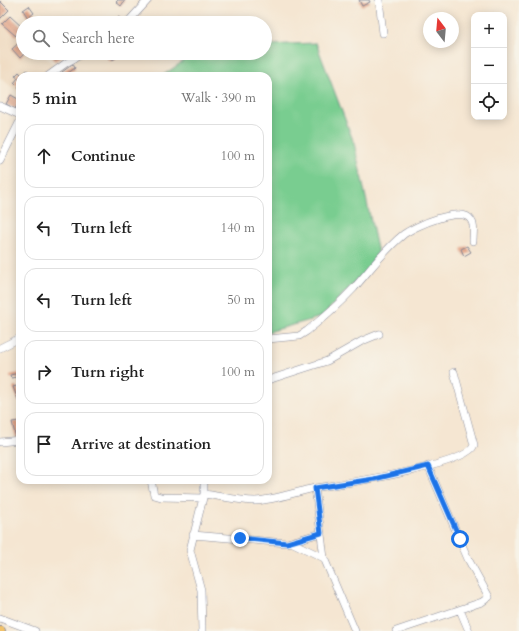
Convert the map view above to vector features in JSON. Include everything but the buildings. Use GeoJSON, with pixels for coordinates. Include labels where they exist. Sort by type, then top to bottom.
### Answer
{"type":"FeatureCollection","features":[{"type":"Feature","properties":{"kind":"street"},"geometry":{"type":"LineString","coordinates":[[133,16],[148,0]]}},
{"type":"Feature","properties":{"kind":"street"},"geometry":{"type":"LineString","coordinates":[[379,0],[383,33]]}},
{"type":"Feature","properties":{"kind":"street"},"geometry":{"type":"LineString","coordinates":[[54,72],[71,60]]}},
{"type":"Feature","properties":{"kind":"street"},"geometry":{"type":"LineString","coordinates":[[0,106],[16,113]]}},
{"type":"Feature","properties":{"kind":"street"},"geometry":{"type":"LineString","coordinates":[[0,161],[16,129]]}},
{"type":"Feature","properties":{"kind":"street"},"geometry":{"type":"LineString","coordinates":[[272,339],[299,336],[307,331],[352,290],[374,264],[403,236],[416,228],[445,216],[465,215],[471,219],[473,223],[473,241]]}},
{"type":"Feature","properties":{"kind":"street"},"geometry":{"type":"LineString","coordinates":[[272,379],[327,361],[362,341],[380,334]]}},
{"type":"Feature","properties":{"kind":"street"},"geometry":{"type":"LineString","coordinates":[[0,348],[16,340]]}},
{"type":"Feature","properties":{"kind":"street"},"geometry":{"type":"LineString","coordinates":[[152,484],[154,495],[161,497],[203,496],[254,501],[315,488],[374,479],[428,466],[466,453],[473,448],[473,441],[465,417],[454,372]]}},
{"type":"Feature","properties":{"kind":"street"},"geometry":{"type":"LineString","coordinates":[[0,442],[16,440]]}},
{"type":"Feature","properties":{"kind":"street"},"geometry":{"type":"LineString","coordinates":[[396,631],[487,600],[489,595],[468,558],[428,466]]}},
{"type":"Feature","properties":{"kind":"street"},"geometry":{"type":"LineString","coordinates":[[202,631],[201,590],[190,552],[203,496],[204,484]]}},
{"type":"Feature","properties":{"kind":"street"},"geometry":{"type":"LineString","coordinates":[[315,488],[324,558],[355,631]]}},
{"type":"Feature","properties":{"kind":"street"},"geometry":{"type":"LineString","coordinates":[[193,534],[293,543],[321,533]]}},
{"type":"Feature","properties":{"kind":"street"},"geometry":{"type":"LineString","coordinates":[[293,543],[324,558]]}},
{"type":"Feature","properties":{"kind":"street"},"geometry":{"type":"LineString","coordinates":[[460,610],[468,631]]}},
{"type":"Feature","properties":{"kind":"street"},"geometry":{"type":"LineString","coordinates":[[0,618],[34,631]]}},
{"type":"Feature","properties":{"kind":"shaded area"},"geometry":{"type":"Polygon","coordinates":[[[0,6],[16,23],[16,60],[49,60],[56,68],[52,72],[16,72],[16,90],[0,78],[0,6]]]}},
{"type":"Feature","properties":{"kind":"green space"},"geometry":{"type":"Polygon","coordinates":[[[316,43],[354,143],[378,253],[364,273],[321,317],[272,331],[272,72],[168,72],[185,60],[272,60],[272,45],[316,43]]]}},
{"type":"Feature","properties":{"kind":"route"},"geometry":{"type":"LineString","coordinates":[[240,538],[293,543],[321,533],[315,488],[374,479],[428,466],[460,539]]}}]}
